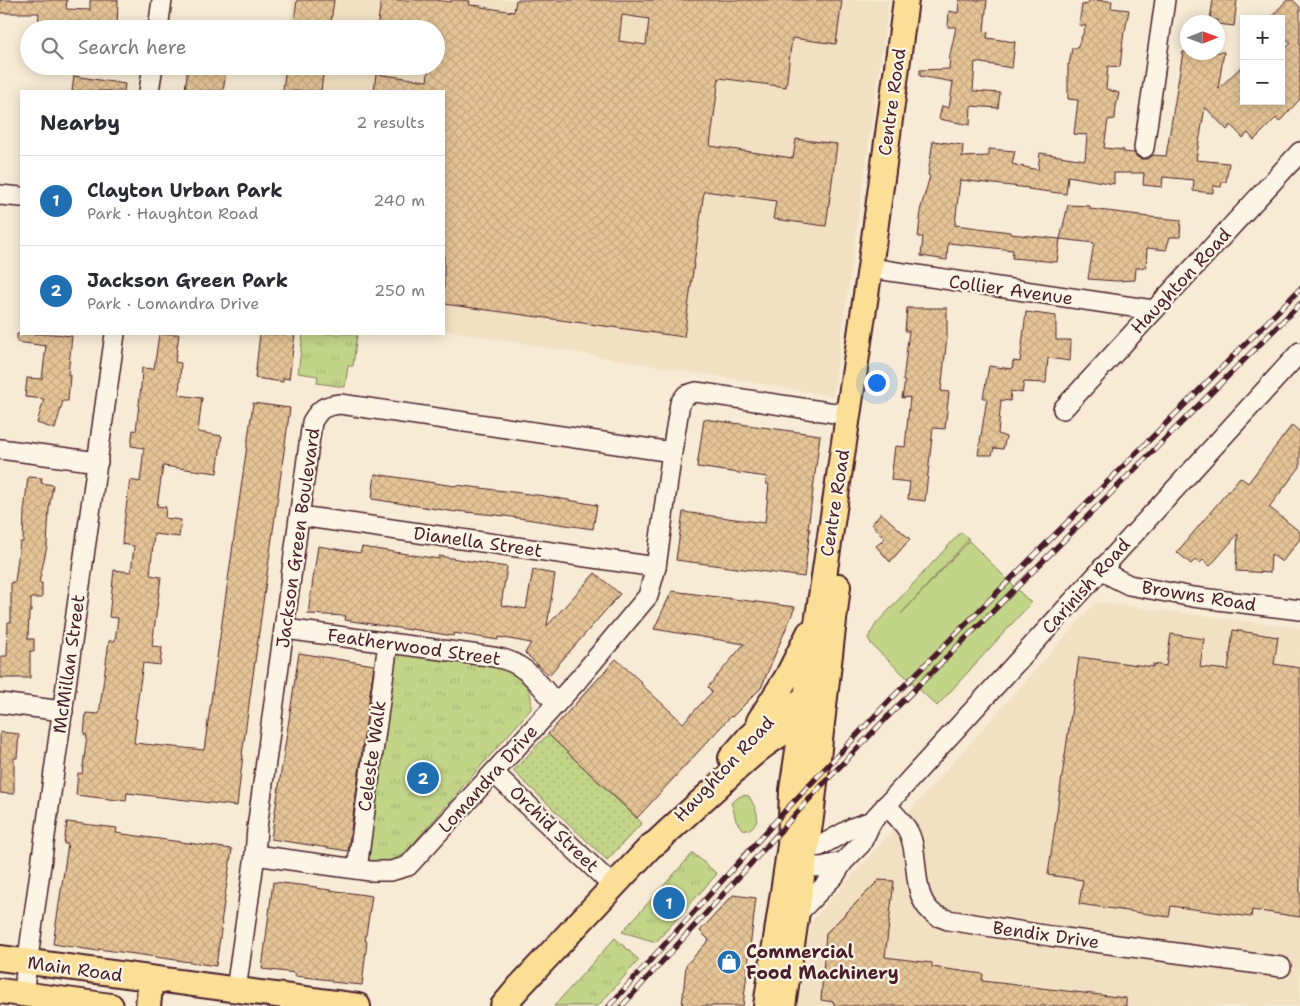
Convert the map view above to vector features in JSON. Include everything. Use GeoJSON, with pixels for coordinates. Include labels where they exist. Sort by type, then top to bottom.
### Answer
{"type":"FeatureCollection","features":[{"type":"Feature","properties":{"kind":"main road","name":"Centre Road"},"geometry":{"type":"LineString","coordinates":[[783,1006],[797,914],[797,855],[792,790],[796,767],[814,710],[838,589],[906,0]]}},
{"type":"Feature","properties":{"kind":"main road","name":"Centre Road"},"geometry":{"type":"LineString","coordinates":[[766,1006],[797,855],[811,817],[818,615],[848,415],[876,269],[920,0]]}},
{"type":"Feature","properties":{"kind":"main road"},"geometry":{"type":"LineString","coordinates":[[796,767],[767,751],[750,746],[818,615]]}},
{"type":"Feature","properties":{"kind":"main road","name":"Haughton Road"},"geometry":{"type":"LineString","coordinates":[[503,1006],[650,846],[657,842],[750,746],[775,713],[814,710]]}},
{"type":"Feature","properties":{"kind":"main road","name":"Main Road"},"geometry":{"type":"LineString","coordinates":[[0,958],[358,1006]]}},
{"type":"Feature","properties":{"kind":"main road"},"geometry":{"type":"LineString","coordinates":[[148,1006],[151,979]]}},
{"type":"Feature","properties":{"kind":"main road","name":"Main Road"},"geometry":{"type":"LineString","coordinates":[[0,991],[111,1006]]}},
{"type":"Feature","properties":{"kind":"street"},"geometry":{"type":"LineString","coordinates":[[159,20],[162,0]]}},
{"type":"Feature","properties":{"kind":"street"},"geometry":{"type":"LineString","coordinates":[[1144,148],[1165,0]]}},
{"type":"Feature","properties":{"kind":"street"},"geometry":{"type":"LineString","coordinates":[[149,90],[151,75]]}},
{"type":"Feature","properties":{"kind":"street","name":"Haughton Road"},"geometry":{"type":"LineString","coordinates":[[1062,409],[1300,152]]}},
{"type":"Feature","properties":{"kind":"street"},"geometry":{"type":"LineString","coordinates":[[0,195],[20,198]]}},
{"type":"Feature","properties":{"kind":"street","name":"Collier Avenue"},"geometry":{"type":"LineString","coordinates":[[876,269],[1153,310]]}},
{"type":"Feature","properties":{"kind":"street","name":"McMillan Street"},"geometry":{"type":"LineString","coordinates":[[23,994],[115,335]]}},
{"type":"Feature","properties":{"kind":"street","name":"Carinish Road"},"geometry":{"type":"LineString","coordinates":[[797,914],[835,875],[842,862],[860,844],[872,821],[886,805],[1300,352]]}},
{"type":"Feature","properties":{"kind":"street","name":"Lomandra Drive"},"geometry":{"type":"LineString","coordinates":[[255,855],[370,871],[391,871],[408,866],[612,641],[648,596],[656,567],[680,403],[686,395],[696,392],[848,415]]}},
{"type":"Feature","properties":{"kind":"street","name":"Jackson Green Boulevard"},"geometry":{"type":"LineString","coordinates":[[236,990],[312,422],[318,412],[328,406],[340,404],[672,452]]}},
{"type":"Feature","properties":{"kind":"street"},"geometry":{"type":"LineString","coordinates":[[0,449],[98,462]]}},
{"type":"Feature","properties":{"kind":"street","name":"Dianella Street"},"geometry":{"type":"LineString","coordinates":[[300,516],[656,567]]}},
{"type":"Feature","properties":{"kind":"street","name":"Browns Road"},"geometry":{"type":"LineString","coordinates":[[1102,568],[1113,577],[1136,587],[1194,597],[1300,610]]}},
{"type":"Feature","properties":{"kind":"street","name":"Featherwood Street"},"geometry":{"type":"LineString","coordinates":[[285,629],[507,660],[520,667],[536,681],[556,704]]}},
{"type":"Feature","properties":{"kind":"street","name":"Celeste Walk"},"geometry":{"type":"LineString","coordinates":[[357,869],[388,643]]}},
{"type":"Feature","properties":{"kind":"street"},"geometry":{"type":"LineString","coordinates":[[0,703],[63,711]]}},
{"type":"Feature","properties":{"kind":"street","name":"Orchid Street"},"geometry":{"type":"LineString","coordinates":[[494,772],[613,886]]}},
{"type":"Feature","properties":{"kind":"street","name":"Bendix Drive"},"geometry":{"type":"LineString","coordinates":[[886,805],[908,832],[914,850],[918,888],[925,904],[936,915],[948,920],[1041,935],[1281,967]]}},
{"type":"Feature","properties":{"kind":"street"},"geometry":{"type":"LineString","coordinates":[[811,817],[821,825],[838,829],[852,828]]}},
{"type":"Feature","properties":{"kind":"street","name":"Carinish Road"},"geometry":{"type":"LineString","coordinates":[[797,855],[820,846],[852,828],[872,821]]}},
{"type":"Feature","properties":{"kind":"street"},"geometry":{"type":"LineString","coordinates":[[797,855],[821,867],[842,862]]}},
{"type":"Feature","properties":{"kind":"shaded area"},"geometry":{"type":"Polygon","coordinates":[[[292,0],[889,0],[833,396],[445,330],[445,90],[280,90],[282,75],[445,75],[445,20],[289,20],[292,0]]]}},
{"type":"Feature","properties":{"kind":"shaded area"},"geometry":{"type":"Polygon","coordinates":[[[1096,602],[1300,628],[1300,1006],[798,1006],[811,922],[1096,602]]]}},
{"type":"Feature","properties":{"kind":"green space"},"geometry":{"type":"Polygon","coordinates":[[[303,335],[357,335],[353,366],[348,366],[345,387],[317,383],[318,376],[298,373],[303,335]]]}},
{"type":"Feature","properties":{"kind":"green space"},"geometry":{"type":"Polygon","coordinates":[[[961,532],[969,539],[901,614],[969,541],[1031,603],[937,706],[872,645],[868,638],[876,624],[961,532]]]}},
{"type":"Feature","properties":{"kind":"green space"},"geometry":{"type":"Polygon","coordinates":[[[394,652],[504,668],[518,676],[528,688],[531,695],[531,709],[411,846],[395,860],[380,863],[364,861],[394,652]]]}},
{"type":"Feature","properties":{"kind":"green space"},"geometry":{"type":"Polygon","coordinates":[[[548,734],[642,823],[607,860],[513,771],[548,734]]]}},
{"type":"Feature","properties":{"kind":"green space"},"geometry":{"type":"Polygon","coordinates":[[[743,795],[749,796],[757,814],[756,823],[748,830],[742,829],[736,821],[731,803],[743,795]]]}},
{"type":"Feature","properties":{"kind":"green space"},"geometry":{"type":"Polygon","coordinates":[[[693,853],[717,874],[656,942],[622,932],[693,853]]]}},
{"type":"Feature","properties":{"kind":"green space"},"geometry":{"type":"Polygon","coordinates":[[[615,938],[639,960],[598,1006],[554,1006],[615,938]]]}},
{"type":"Feature","properties":{"kind":"building"},"geometry":{"type":"Polygon","coordinates":[[[0,0],[67,0],[66,9],[90,10],[90,0],[118,0],[117,20],[39,20],[39,13],[0,13],[0,0]]]}},
{"type":"Feature","properties":{"kind":"building"},"geometry":{"type":"Polygon","coordinates":[[[297,0],[334,0],[331,20],[294,20],[297,0]]]}},
{"type":"Feature","properties":{"kind":"building"},"geometry":{"type":"Polygon","coordinates":[[[381,0],[435,0],[451,2],[451,0],[459,0],[470,1],[469,5],[514,12],[516,0],[842,0],[836,44],[792,38],[786,87],[719,78],[710,146],[793,158],[796,139],[837,144],[826,226],[773,219],[776,201],[704,191],[684,337],[445,304],[445,90],[374,90],[376,75],[427,81],[428,75],[445,75],[445,20],[378,20],[381,0]],[[622,15],[619,41],[646,45],[649,19],[622,15]]]}},
{"type":"Feature","properties":{"kind":"building"},"geometry":{"type":"Polygon","coordinates":[[[959,0],[987,0],[984,31],[988,32],[987,38],[1015,42],[1012,68],[975,62],[973,91],[1000,93],[998,108],[971,106],[970,125],[939,119],[942,106],[949,108],[953,82],[920,76],[920,70],[949,69],[956,27],[948,27],[949,11],[958,13],[959,0]]]}},
{"type":"Feature","properties":{"kind":"building"},"geometry":{"type":"Polygon","coordinates":[[[1089,0],[1112,1],[1111,8],[1129,10],[1124,31],[1120,67],[1108,66],[1106,89],[1119,93],[1115,119],[1108,120],[1104,148],[1124,150],[1123,152],[1134,153],[1142,159],[1148,159],[1153,155],[1166,156],[1182,60],[1223,60],[1218,89],[1240,68],[1240,105],[1285,105],[1285,49],[1291,43],[1285,38],[1285,15],[1273,15],[1287,0],[1293,0],[1300,7],[1300,99],[1279,122],[1276,118],[1254,140],[1248,133],[1243,138],[1231,125],[1227,130],[1205,107],[1196,160],[1229,163],[1226,182],[1222,182],[1221,187],[1213,186],[1213,193],[1193,191],[1194,180],[1163,177],[1162,187],[1143,185],[1144,173],[1114,173],[1114,184],[1068,176],[1066,194],[960,180],[955,225],[1010,232],[1010,234],[1060,239],[1057,262],[1012,258],[1013,250],[948,243],[947,260],[921,256],[923,237],[918,237],[920,211],[930,176],[928,175],[933,141],[963,145],[962,157],[989,156],[989,149],[1015,151],[1012,164],[1038,170],[1040,153],[1085,160],[1087,135],[1074,134],[1078,100],[1068,99],[1068,64],[1072,48],[1077,48],[1086,26],[1079,25],[1082,5],[1088,4],[1089,0]]]}},
{"type":"Feature","properties":{"kind":"building"},"geometry":{"type":"Polygon","coordinates":[[[1213,0],[1237,0],[1234,26],[1225,25],[1225,15],[1211,15],[1213,0]]]}},
{"type":"Feature","properties":{"kind":"building"},"geometry":{"type":"Polygon","coordinates":[[[187,75],[226,75],[223,90],[185,90],[187,75]]]}},
{"type":"Feature","properties":{"kind":"building"},"geometry":{"type":"Polygon","coordinates":[[[285,75],[323,75],[321,90],[283,90],[285,75]]]}},
{"type":"Feature","properties":{"kind":"building"},"geometry":{"type":"Polygon","coordinates":[[[74,76],[125,84],[124,90],[72,90],[74,76]]]}},
{"type":"Feature","properties":{"kind":"building"},"geometry":{"type":"Polygon","coordinates":[[[1068,205],[1090,206],[1090,209],[1181,220],[1180,237],[1170,237],[1166,250],[1147,248],[1146,267],[1136,268],[1135,280],[1088,279],[1094,243],[1060,239],[1068,205]]]}},
{"type":"Feature","properties":{"kind":"building"},"geometry":{"type":"Polygon","coordinates":[[[907,308],[947,308],[947,337],[941,391],[949,392],[945,429],[933,428],[925,501],[908,499],[910,482],[891,480],[895,446],[905,447],[910,397],[902,398],[909,331],[905,331],[907,308]]]}},
{"type":"Feature","properties":{"kind":"building"},"geometry":{"type":"Polygon","coordinates":[[[1026,312],[1056,316],[1056,340],[1071,340],[1070,361],[1048,358],[1046,383],[1024,382],[1022,393],[1011,391],[1010,401],[1001,400],[998,434],[1006,437],[1003,449],[994,448],[992,455],[978,455],[987,398],[983,398],[989,366],[1012,369],[1013,361],[1020,362],[1026,312]]]}},
{"type":"Feature","properties":{"kind":"building"},"geometry":{"type":"Polygon","coordinates":[[[17,334],[72,336],[68,375],[70,375],[68,401],[63,401],[55,429],[37,423],[44,399],[25,397],[27,378],[42,379],[46,346],[17,342],[17,334]]]}},
{"type":"Feature","properties":{"kind":"building"},"geometry":{"type":"Polygon","coordinates":[[[159,335],[179,335],[175,362],[181,363],[179,395],[202,398],[198,432],[222,436],[217,473],[163,466],[157,506],[166,507],[165,518],[181,520],[179,537],[154,534],[150,575],[161,577],[152,646],[162,647],[160,665],[143,663],[135,719],[137,719],[134,743],[204,750],[253,403],[290,408],[242,755],[237,806],[127,793],[126,801],[76,795],[78,773],[82,774],[87,735],[84,735],[86,713],[99,714],[109,641],[115,641],[118,618],[109,617],[114,570],[131,572],[134,546],[122,544],[123,530],[130,480],[140,482],[144,448],[131,446],[133,430],[136,431],[142,368],[154,369],[159,335]]]}},
{"type":"Feature","properties":{"kind":"building"},"geometry":{"type":"Polygon","coordinates":[[[260,335],[295,335],[289,379],[283,378],[283,382],[255,378],[260,335]]]}},
{"type":"Feature","properties":{"kind":"building"},"geometry":{"type":"Polygon","coordinates":[[[704,419],[820,435],[804,577],[676,560],[683,512],[765,523],[769,484],[766,484],[767,477],[697,467],[704,419]]]}},
{"type":"Feature","properties":{"kind":"building"},"geometry":{"type":"Polygon","coordinates":[[[1292,425],[1300,432],[1300,467],[1269,507],[1300,532],[1300,539],[1282,562],[1271,554],[1270,573],[1236,571],[1238,534],[1210,566],[1203,560],[1199,564],[1195,560],[1191,564],[1177,552],[1240,477],[1248,483],[1292,425]]]}},
{"type":"Feature","properties":{"kind":"building"},"geometry":{"type":"Polygon","coordinates":[[[375,474],[455,486],[545,496],[597,505],[593,529],[505,516],[456,512],[372,499],[375,474]]]}},
{"type":"Feature","properties":{"kind":"building"},"geometry":{"type":"Polygon","coordinates":[[[28,477],[42,478],[41,483],[53,485],[49,509],[47,546],[39,583],[42,583],[42,598],[31,598],[28,639],[34,639],[34,652],[30,651],[30,678],[1,678],[1,656],[7,656],[8,622],[11,622],[11,582],[15,582],[20,542],[23,542],[28,477]]]}},
{"type":"Feature","properties":{"kind":"building"},"geometry":{"type":"Polygon","coordinates":[[[881,513],[910,539],[890,562],[876,546],[885,539],[872,524],[881,513]]]}},
{"type":"Feature","properties":{"kind":"building"},"geometry":{"type":"Polygon","coordinates":[[[318,546],[360,553],[362,547],[439,559],[439,556],[507,567],[501,605],[526,609],[533,570],[555,574],[547,626],[595,573],[620,594],[549,675],[525,653],[531,643],[498,637],[498,640],[454,633],[453,636],[345,620],[346,616],[308,614],[318,546]]]}},
{"type":"Feature","properties":{"kind":"building"},"geometry":{"type":"Polygon","coordinates":[[[672,591],[795,607],[761,688],[731,716],[637,818],[548,734],[616,659],[683,723],[712,692],[708,687],[744,644],[654,629],[672,591]]]}},
{"type":"Feature","properties":{"kind":"building"},"geometry":{"type":"Polygon","coordinates":[[[1233,630],[1278,637],[1274,664],[1300,668],[1300,917],[1252,910],[1251,917],[1171,906],[1169,917],[1079,904],[1083,880],[1048,875],[1079,657],[1153,667],[1153,664],[1166,666],[1171,634],[1204,639],[1200,667],[1228,670],[1233,630]]]}},
{"type":"Feature","properties":{"kind":"building"},"geometry":{"type":"Polygon","coordinates":[[[299,653],[374,665],[348,851],[271,839],[299,653]]]}},
{"type":"Feature","properties":{"kind":"building"},"geometry":{"type":"Polygon","coordinates":[[[0,732],[19,734],[17,758],[14,758],[14,794],[0,793],[0,732]]]}},
{"type":"Feature","properties":{"kind":"building"},"geometry":{"type":"Polygon","coordinates":[[[67,822],[117,828],[116,833],[232,849],[216,966],[53,944],[68,844],[64,844],[67,822]]]}},
{"type":"Feature","properties":{"kind":"building"},"geometry":{"type":"Polygon","coordinates":[[[879,880],[894,881],[885,957],[932,963],[932,967],[983,974],[982,981],[1126,998],[1126,1006],[834,1006],[834,1002],[821,1000],[826,933],[879,880]]]}},
{"type":"Feature","properties":{"kind":"building"},"geometry":{"type":"Polygon","coordinates":[[[273,882],[372,896],[365,941],[367,941],[362,985],[331,982],[331,980],[295,976],[295,973],[262,969],[273,882]]]}},
{"type":"Feature","properties":{"kind":"building"},"geometry":{"type":"Polygon","coordinates":[[[733,895],[756,898],[743,1006],[682,1006],[686,965],[709,940],[700,931],[733,895]]]}},
{"type":"Feature","properties":{"kind":"railway"},"geometry":{"type":"LineString","coordinates":[[609,1006],[784,812],[891,699],[1300,289]]}},
{"type":"Feature","properties":{"kind":"railway"},"geometry":{"type":"LineString","coordinates":[[622,1006],[822,785],[898,706],[1300,304]]}},
{"type":"Feature","properties":{"kind":"place","name":"Jackson Green Park"},"geometry":{"type":"Point","coordinates":[423,778]}},
{"type":"Feature","properties":{"kind":"place","name":"Clayton Urban Park"},"geometry":{"type":"Point","coordinates":[669,903]}},
{"type":"Feature","properties":{"kind":"place","name":"Commercial Food Machinery"},"geometry":{"type":"Point","coordinates":[729,962]}}]}
